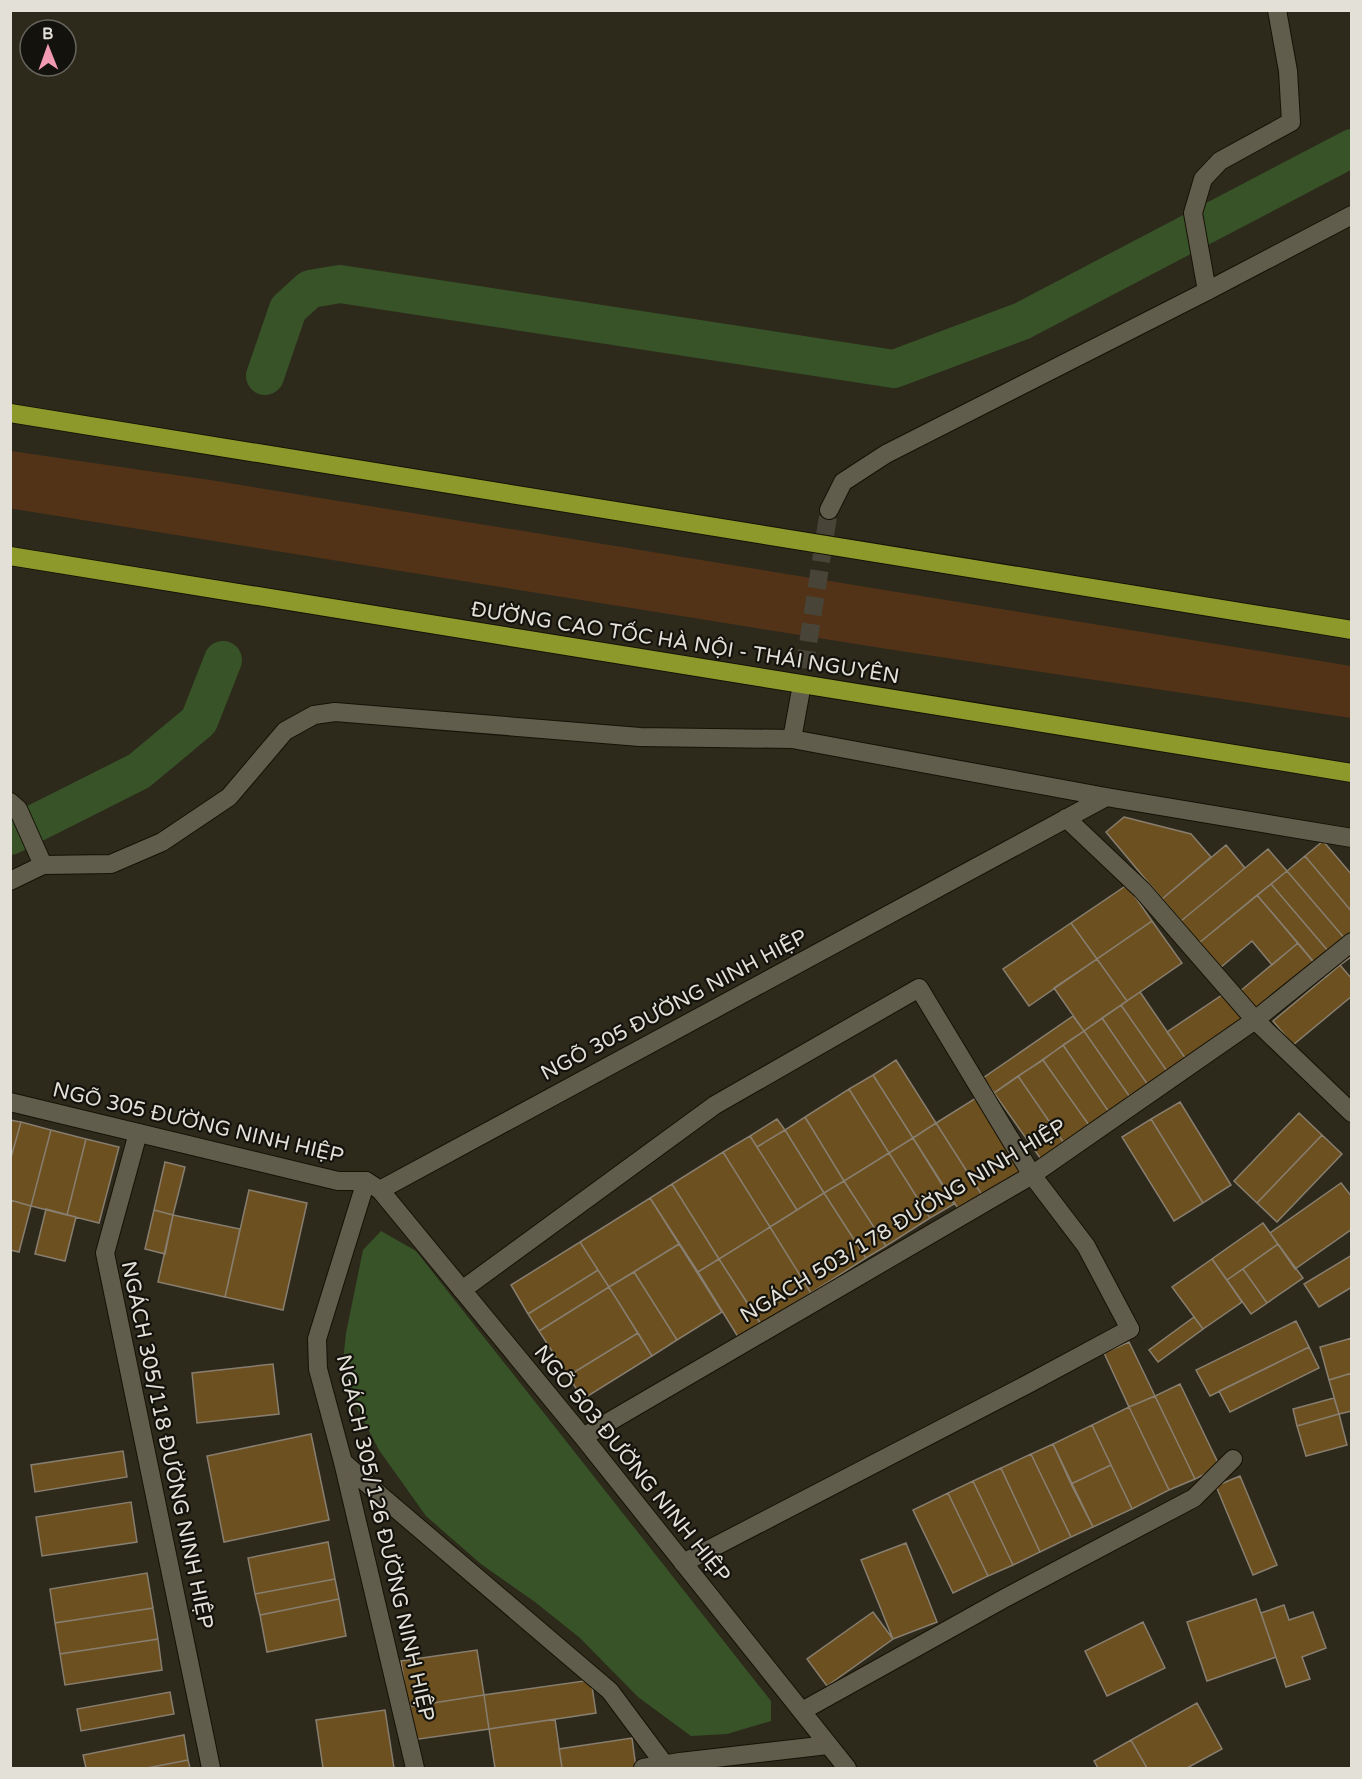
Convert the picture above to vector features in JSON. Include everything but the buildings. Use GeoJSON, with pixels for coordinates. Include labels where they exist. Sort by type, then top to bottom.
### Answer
{"type":"FeatureCollection","features":[{"type":"Feature","properties":{"kind":"highway"},"geometry":{"type":"LineString","coordinates":[[10,413],[1352,630]]}},
{"type":"Feature","properties":{"kind":"highway","name":"ĐƯỜNG CAO TỐC HÀ NỘI - THÁI NGUYÊN"},"geometry":{"type":"LineString","coordinates":[[10,556],[1352,773]]}},
{"type":"Feature","properties":{"kind":"street"},"geometry":{"type":"LineString","coordinates":[[1207,291],[1193,213],[1203,179],[1220,161],[1291,122],[1288,71],[1277,10]]}},
{"type":"Feature","properties":{"kind":"street"},"geometry":{"type":"LineString","coordinates":[[829,510],[843,482],[886,454],[1352,215]]}},
{"type":"Feature","properties":{"kind":"street"},"geometry":{"type":"LineString","coordinates":[[792,739],[800,695]]}},
{"type":"Feature","properties":{"kind":"street"},"geometry":{"type":"LineString","coordinates":[[10,881],[40,859],[111,864],[162,842],[229,796],[285,731],[314,715],[335,711],[640,737],[792,739],[1106,797],[1352,838]]}},
{"type":"Feature","properties":{"kind":"street","name":"NGÕ 305 ĐƯỜNG NINH HIỆP"},"geometry":{"type":"LineString","coordinates":[[10,1102],[338,1181],[373,1185],[1106,797]]}},
{"type":"Feature","properties":{"kind":"street"},"geometry":{"type":"LineString","coordinates":[[14,806],[40,859]]}},
{"type":"Feature","properties":{"kind":"street"},"geometry":{"type":"LineString","coordinates":[[1066,818],[1142,890],[1255,1020],[1352,1113]]}},
{"type":"Feature","properties":{"kind":"street","name":"NGÁCH 503/178 ĐƯỜNG NINH HIỆP"},"geometry":{"type":"LineString","coordinates":[[583,1437],[1032,1175],[1255,1020],[1352,942]]}},
{"type":"Feature","properties":{"kind":"street"},"geometry":{"type":"LineString","coordinates":[[462,1290],[715,1105],[919,988],[1032,1175],[1086,1246],[1130,1329],[683,1563]]}},
{"type":"Feature","properties":{"kind":"street","name":"NGÁCH 305/118 ĐƯỜNG NINH HIỆP"},"geometry":{"type":"LineString","coordinates":[[138,1133],[105,1253],[211,1768]]}},
{"type":"Feature","properties":{"kind":"street","name":"NGÕ 503 ĐƯỜNG NINH HIỆP"},"geometry":{"type":"LineString","coordinates":[[373,1185],[583,1437],[847,1768]]}},
{"type":"Feature","properties":{"kind":"street","name":"NGÁCH 305/126 ĐƯỜNG NINH HIỆP"},"geometry":{"type":"LineString","coordinates":[[373,1185],[357,1218],[318,1339],[318,1369],[343,1462],[415,1768]]}},
{"type":"Feature","properties":{"kind":"street"},"geometry":{"type":"LineString","coordinates":[[802,1711],[1005,1598],[1194,1498],[1233,1459]]}},
{"type":"Feature","properties":{"kind":"street"},"geometry":{"type":"LineString","coordinates":[[343,1462],[610,1691],[665,1765]]}},
{"type":"Feature","properties":{"kind":"street"},"geometry":{"type":"LineString","coordinates":[[643,1768],[828,1745]]}},
{"type":"Feature","properties":{"kind":"shaded area"},"geometry":{"type":"Polygon","coordinates":[[[11,451],[210,480],[1351,666],[1351,718],[900,651],[14,509],[11,508],[11,451]]]}},
{"type":"Feature","properties":{"kind":"shaded area"},"geometry":{"type":"Polygon","coordinates":[[[381,1231],[416,1251],[771,1701],[771,1721],[727,1734],[691,1736],[638,1697],[580,1638],[535,1602],[481,1564],[426,1516],[379,1450],[350,1395],[342,1371],[346,1333],[363,1250],[381,1231]]]}},
{"type":"Feature","properties":{"kind":"waterway"},"geometry":{"type":"LineString","coordinates":[[265,376],[288,309],[310,289],[340,284],[894,369],[1022,321],[1352,148]]}},
{"type":"Feature","properties":{"kind":"waterway"},"geometry":{"type":"LineString","coordinates":[[10,836],[139,771],[199,721],[223,660]]}},
{"type":"Feature","properties":{"kind":"tunnel"},"geometry":{"type":"LineString","coordinates":[[800,695],[829,510]]}}]}
